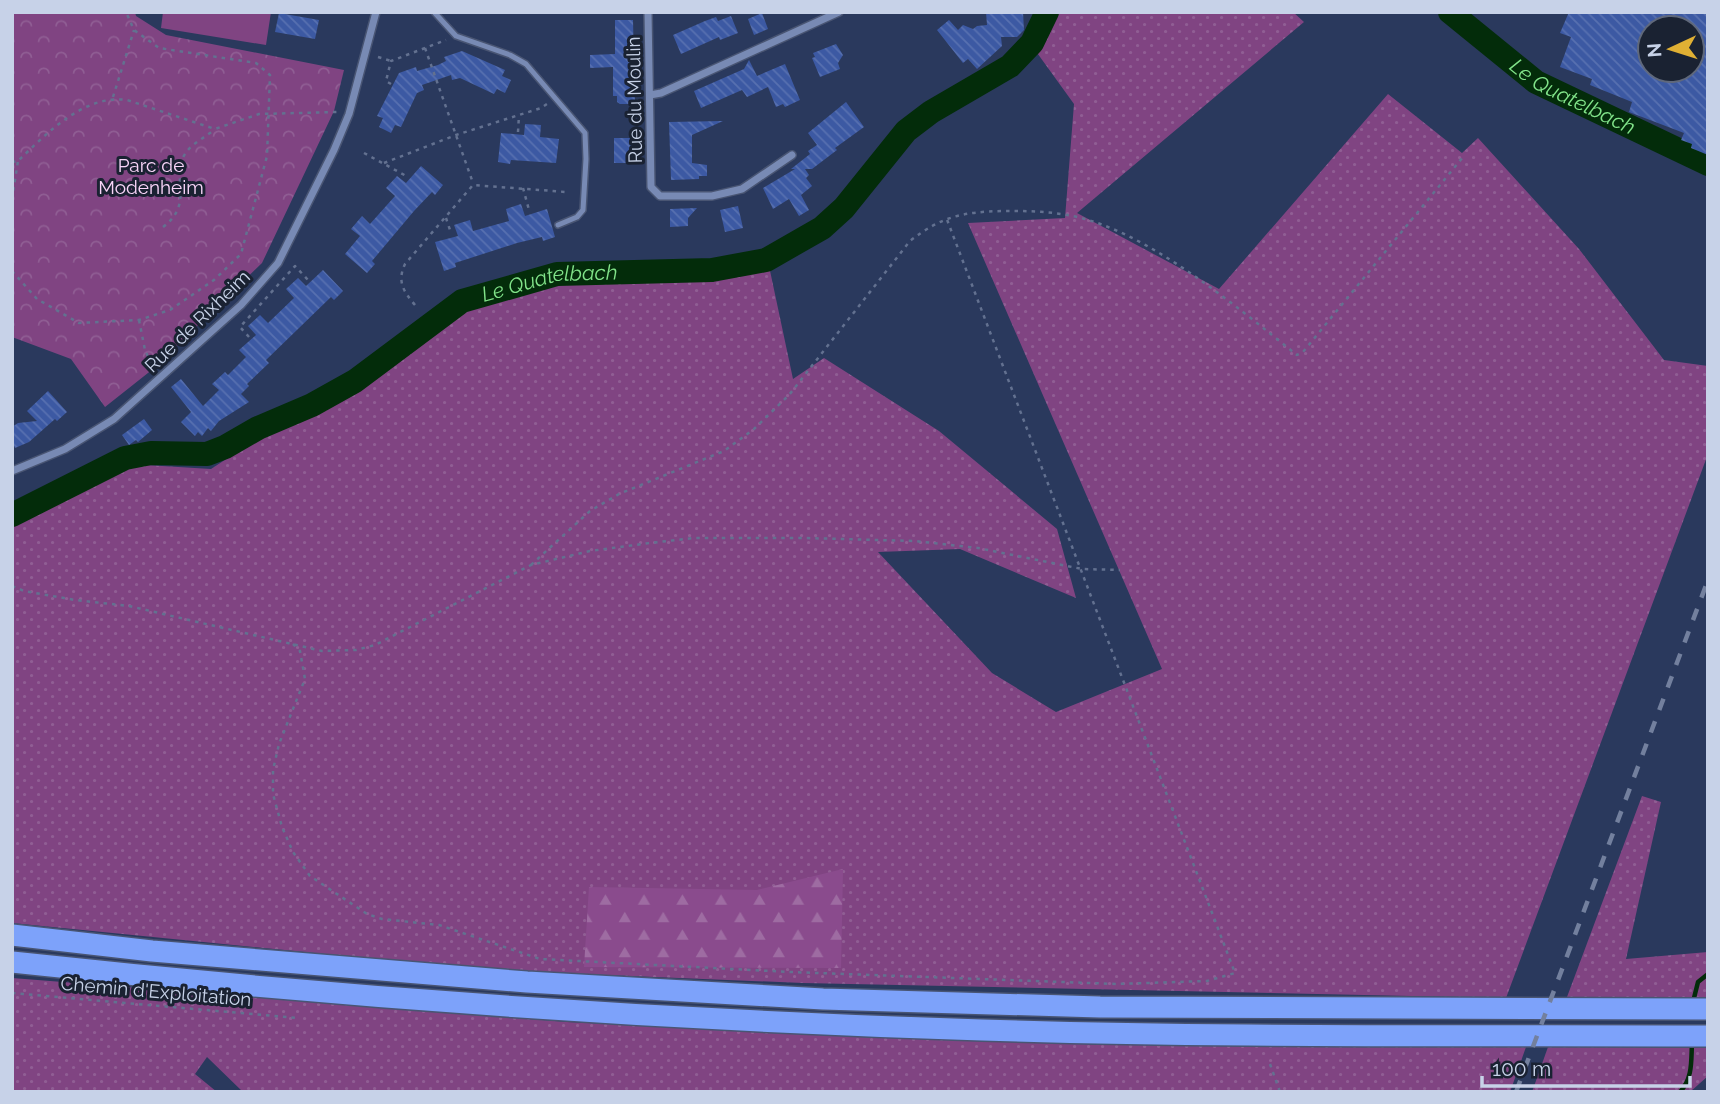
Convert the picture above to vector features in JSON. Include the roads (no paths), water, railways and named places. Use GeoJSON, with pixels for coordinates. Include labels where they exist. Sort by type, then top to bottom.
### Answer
{"type":"FeatureCollection","features":[{"type":"Feature","properties":{"kind":"highway"},"geometry":{"type":"LineString","coordinates":[[12,935],[165,952],[473,977],[823,999],[1100,1007],[1708,1009]]}},
{"type":"Feature","properties":{"kind":"highway"},"geometry":{"type":"LineString","coordinates":[[12,962],[362,995],[796,1023],[1062,1032],[1708,1036]]}},
{"type":"Feature","properties":{"kind":"street","name":"Rue de Rixheim"},"geometry":{"type":"LineString","coordinates":[[12,471],[65,449],[114,419],[241,305],[278,263],[349,114],[376,12]]}},
{"type":"Feature","properties":{"kind":"street","name":"Rue du Moulin"},"geometry":{"type":"LineString","coordinates":[[648,12],[652,187],[660,196],[712,195],[742,189],[792,155]]}},
{"type":"Feature","properties":{"kind":"street"},"geometry":{"type":"LineString","coordinates":[[650,95],[661,93],[839,12]]}},
{"type":"Feature","properties":{"kind":"lane"},"geometry":{"type":"LineString","coordinates":[[434,12],[456,36],[510,55],[526,64],[585,133],[583,210],[577,218],[558,225]]}},
{"type":"Feature","properties":{"kind":"waterway","name":"Le Quatelbach"},"geometry":{"type":"LineString","coordinates":[[12,515],[125,458],[151,453],[207,454],[225,447],[355,381],[462,301],[557,274],[712,270],[766,260],[822,228],[844,208],[906,131],[931,112],[1010,66],[1032,43],[1047,12]]}},
{"type":"Feature","properties":{"kind":"waterway","name":"Le Quatelbach"},"geometry":{"type":"LineString","coordinates":[[1450,12],[1536,82],[1708,164]]}},
{"type":"Feature","properties":{"kind":"waterway"},"geometry":{"type":"LineString","coordinates":[[1693,1002],[1698,982],[1708,974]]}},
{"type":"Feature","properties":{"kind":"waterway"},"geometry":{"type":"LineString","coordinates":[[1680,1092],[1689,1075],[1692,1043]]}},
{"type":"Feature","properties":{"kind":"railway"},"geometry":{"type":"LineString","coordinates":[[1516,1092],[1708,580]]}},
{"type":"Feature","properties":{"kind":"park label","name":"Parc de Modenheim"},"geometry":{"type":"Point","coordinates":[151,176]}}]}
